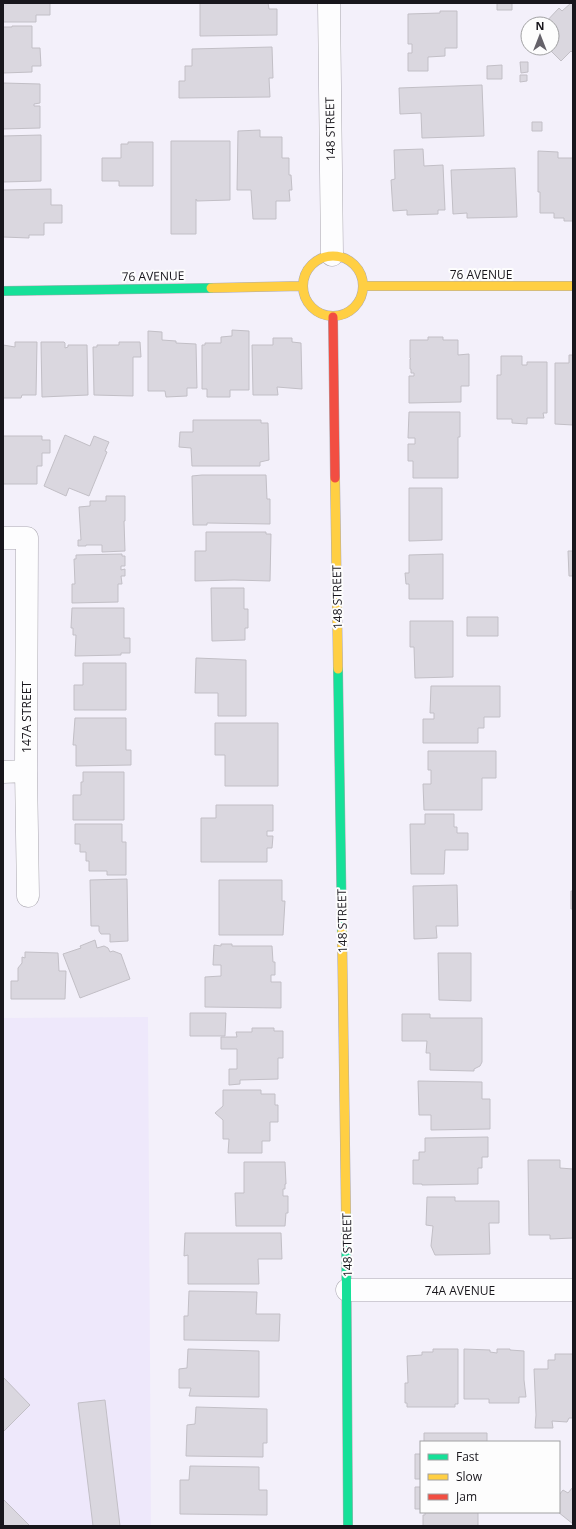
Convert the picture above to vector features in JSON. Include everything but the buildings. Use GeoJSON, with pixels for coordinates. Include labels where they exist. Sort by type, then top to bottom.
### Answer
{"type":"FeatureCollection","features":[{"type":"Feature","properties":{"kind":"street","name":"148 STREET"},"geometry":{"type":"LineString","coordinates":[[329,3],[332,255]]}},
{"type":"Feature","properties":{"kind":"street"},"geometry":{"type":"LineString","coordinates":[[332,255],[344,257],[355,264],[362,274],[364,286],[363,296],[351,311],[343,315],[333,317],[322,314],[312,307],[305,297],[303,286],[305,274],[311,265],[321,258],[332,255]]}},
{"type":"Feature","properties":{"kind":"street","name":"76 AVENUE"},"geometry":{"type":"LineString","coordinates":[[3,291],[303,286]]}},
{"type":"Feature","properties":{"kind":"street","name":"76 AVENUE"},"geometry":{"type":"LineString","coordinates":[[364,286],[573,286]]}},
{"type":"Feature","properties":{"kind":"street","name":"148 STREET"},"geometry":{"type":"LineString","coordinates":[[333,317],[347,1290],[348,1526]]}},
{"type":"Feature","properties":{"kind":"street","name":"147A STREET"},"geometry":{"type":"LineString","coordinates":[[3,538],[27,538],[26,771],[28,896]]}},
{"type":"Feature","properties":{"kind":"street"},"geometry":{"type":"LineString","coordinates":[[3,772],[26,771]]}},
{"type":"Feature","properties":{"kind":"street","name":"74A AVENUE"},"geometry":{"type":"LineString","coordinates":[[347,1290],[573,1290]]}},
{"type":"Feature","properties":{"kind":"shaded area"},"geometry":{"type":"Polygon","coordinates":[[[148,1017],[151,1526],[3,1526],[3,1018],[148,1017]]]}},
{"type":"Feature","properties":{"kind":"traffic: fast"},"geometry":{"type":"LineString","coordinates":[[3,291],[211,288]]}},
{"type":"Feature","properties":{"kind":"traffic: fast"},"geometry":{"type":"LineString","coordinates":[[338,669],[342,932]]}},
{"type":"Feature","properties":{"kind":"traffic: fast"},"geometry":{"type":"LineString","coordinates":[[346,1214],[348,1526]]}},
{"type":"Feature","properties":{"kind":"traffic: slow"},"geometry":{"type":"LineString","coordinates":[[327,256],[339,256],[350,261],[358,269],[363,280],[363,286],[361,298],[350,311],[339,316],[327,316],[316,311],[308,303],[303,292],[303,280],[308,269],[316,261],[327,256]]}},
{"type":"Feature","properties":{"kind":"traffic: slow"},"geometry":{"type":"LineString","coordinates":[[211,288],[303,286]]}},
{"type":"Feature","properties":{"kind":"traffic: slow"},"geometry":{"type":"LineString","coordinates":[[364,286],[573,286]]}},
{"type":"Feature","properties":{"kind":"traffic: slow"},"geometry":{"type":"LineString","coordinates":[[335,478],[338,669]]}},
{"type":"Feature","properties":{"kind":"traffic: slow"},"geometry":{"type":"LineString","coordinates":[[342,932],[346,1214]]}},
{"type":"Feature","properties":{"kind":"traffic: jam"},"geometry":{"type":"LineString","coordinates":[[333,317],[335,478]]}}]}
